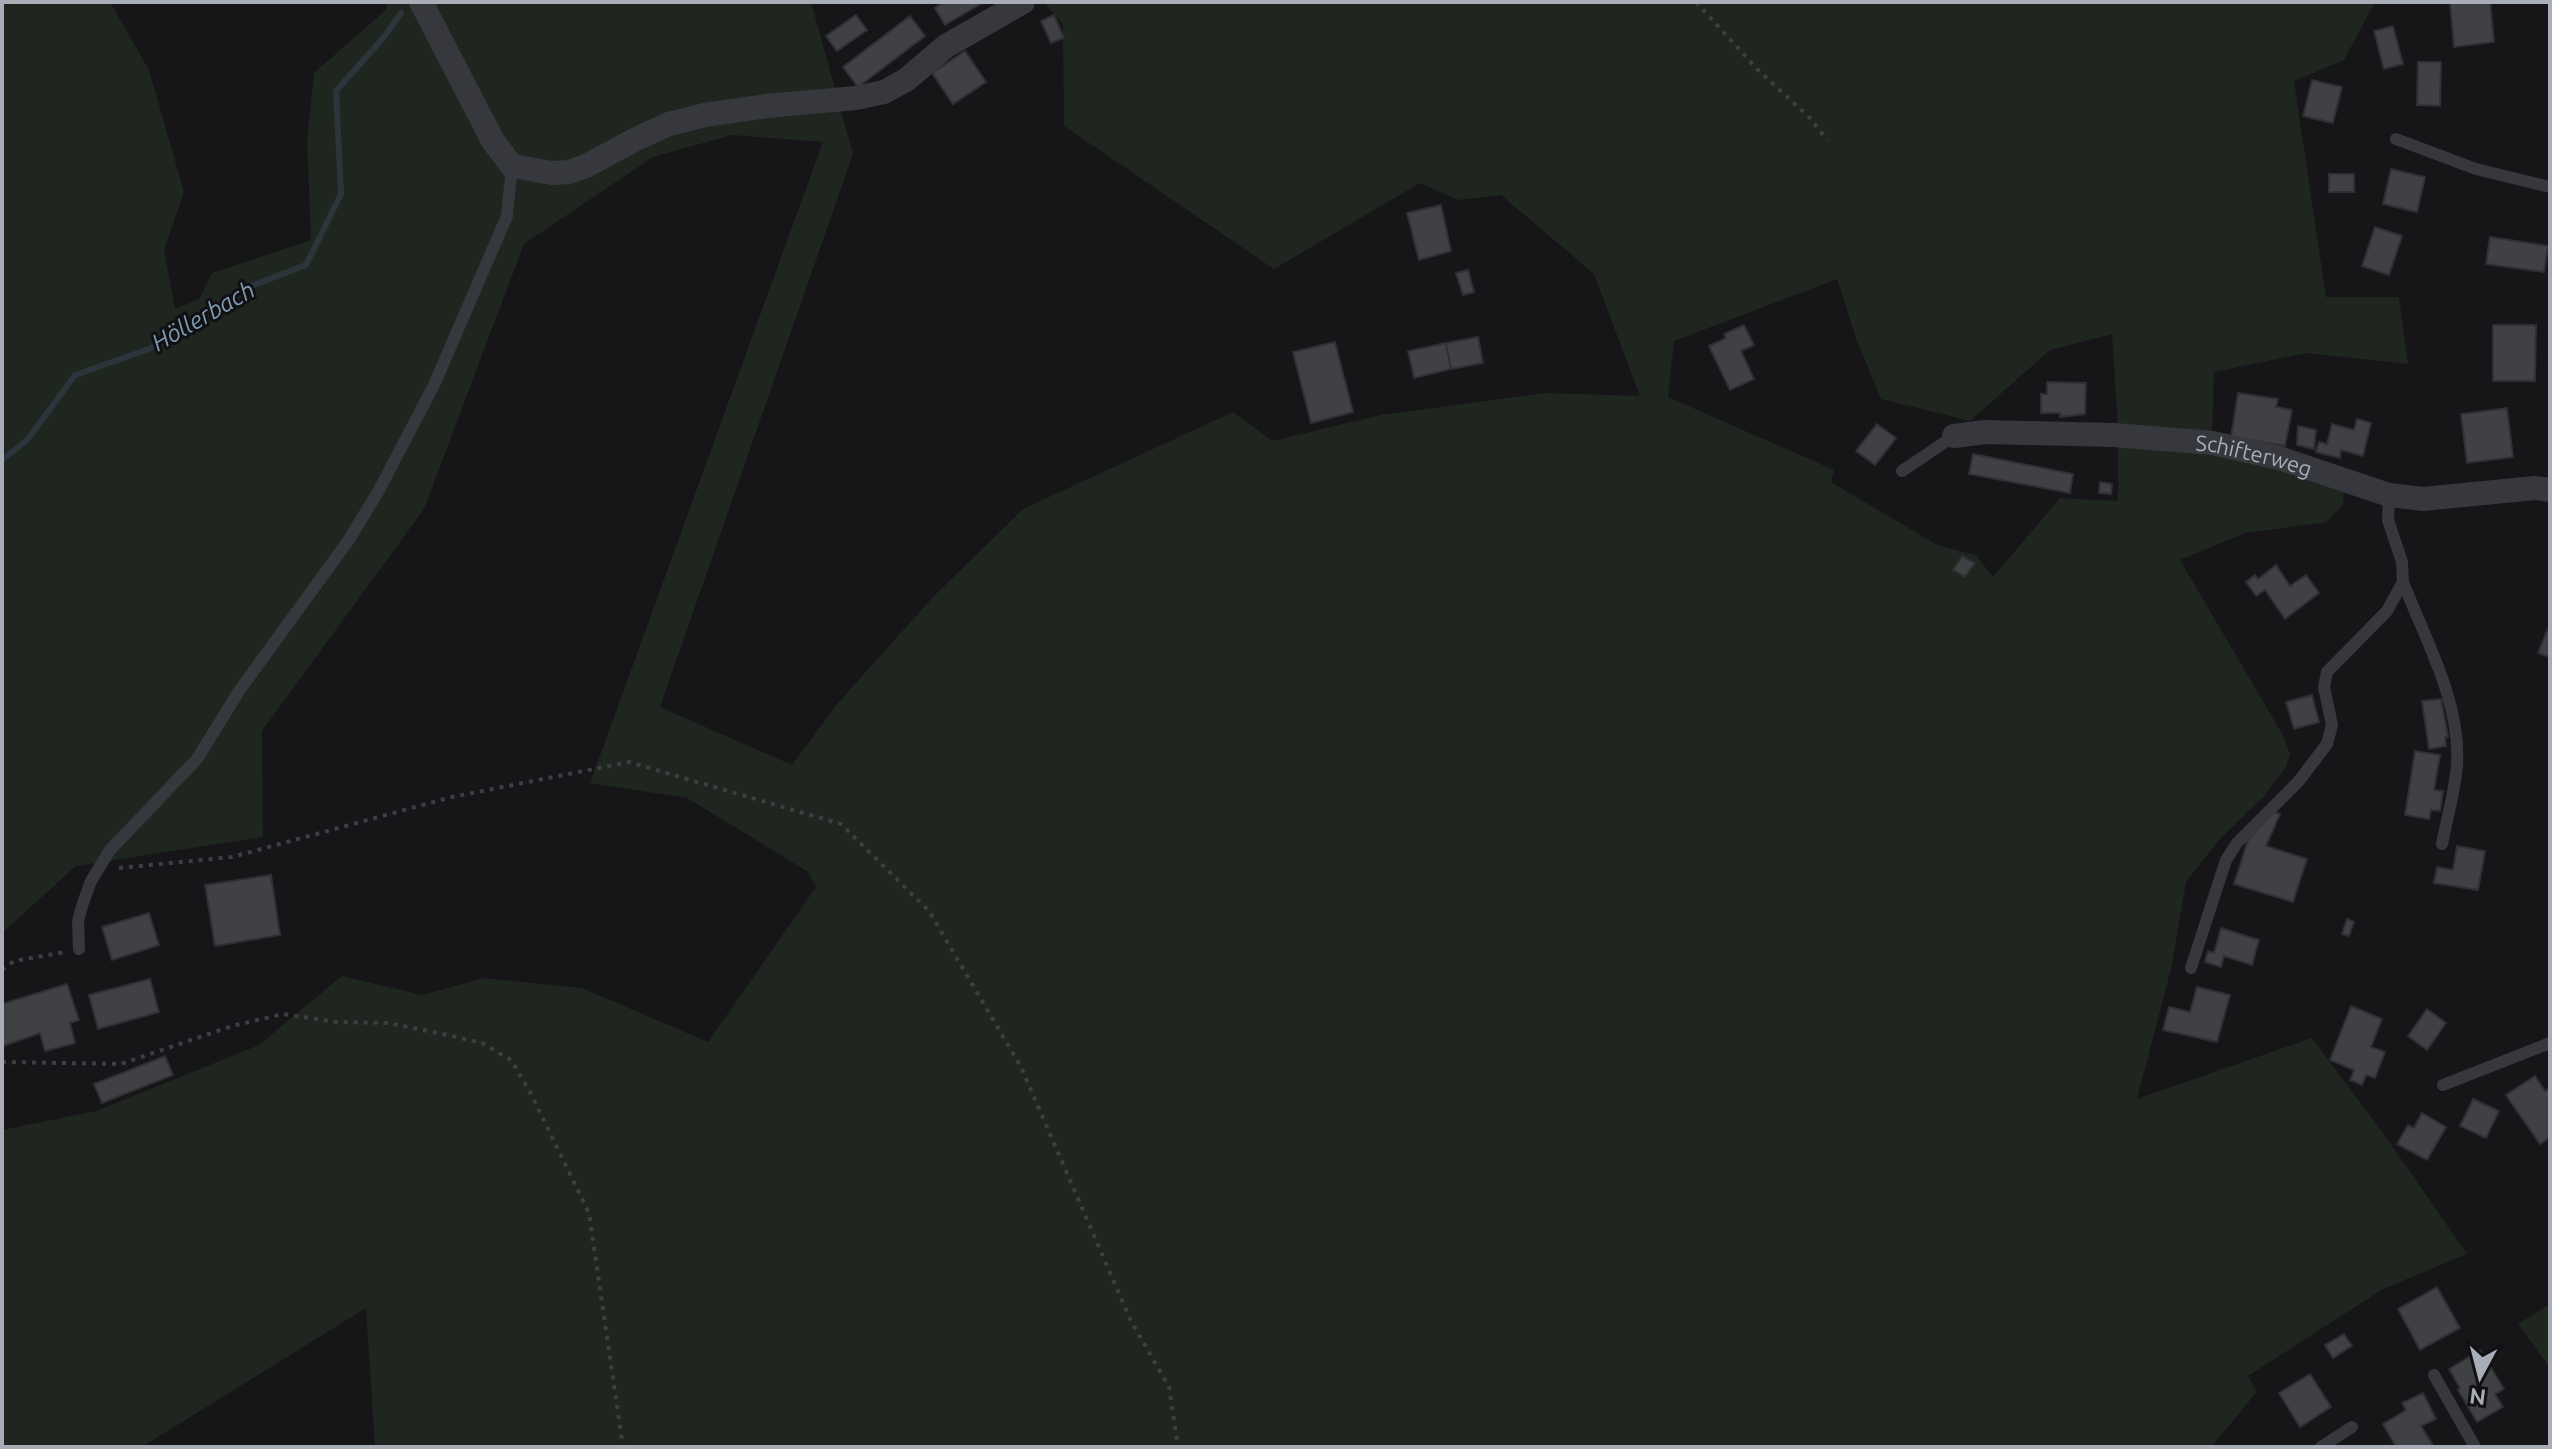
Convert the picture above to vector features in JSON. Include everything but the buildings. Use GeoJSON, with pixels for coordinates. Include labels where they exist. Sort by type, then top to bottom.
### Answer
{"type":"FeatureCollection","features":[{"type":"Feature","properties":{"kind":"street"},"geometry":{"type":"LineString","coordinates":[[421,2],[493,141],[512,166],[552,173],[569,172],[586,166],[669,124],[705,115],[884,92],[906,80],[946,46],[1023,2]]}},
{"type":"Feature","properties":{"kind":"street","name":"Schifterweg"},"geometry":{"type":"LineString","coordinates":[[1954,436],[1985,432],[2042,433],[2213,443],[2279,458],[2389,495],[2423,499],[2535,488],[2550,490]]}},
{"type":"Feature","properties":{"kind":"lane"},"geometry":{"type":"LineString","coordinates":[[2396,139],[2476,169],[2550,187]]}},
{"type":"Feature","properties":{"kind":"lane"},"geometry":{"type":"LineString","coordinates":[[79,949],[78,921],[83,903],[110,850],[197,759],[239,691],[348,541],[378,492],[434,385],[507,216],[512,166]]}},
{"type":"Feature","properties":{"kind":"lane"},"geometry":{"type":"LineString","coordinates":[[1902,471],[1954,436]]}},
{"type":"Feature","properties":{"kind":"lane"},"geometry":{"type":"LineString","coordinates":[[2389,495],[2388,520],[2402,562],[2403,582],[2447,695],[2456,741],[2457,766],[2442,844]]}},
{"type":"Feature","properties":{"kind":"lane"},"geometry":{"type":"LineString","coordinates":[[2191,968],[2226,860],[2237,843],[2298,782],[2327,744],[2332,725],[2324,687],[2327,672],[2387,611],[2403,582]]}},
{"type":"Feature","properties":{"kind":"lane"},"geometry":{"type":"LineString","coordinates":[[2443,1085],[2550,1043]]}},
{"type":"Feature","properties":{"kind":"lane"},"geometry":{"type":"LineString","coordinates":[[2434,1375],[2475,1447]]}},
{"type":"Feature","properties":{"kind":"lane"},"geometry":{"type":"LineString","coordinates":[[2321,1447],[2352,1427]]}},
{"type":"Feature","properties":{"kind":"path"},"geometry":{"type":"LineString","coordinates":[[1696,2],[1757,69],[1810,118],[1827,140]]}},
{"type":"Feature","properties":{"kind":"path"},"geometry":{"type":"LineString","coordinates":[[98,870],[232,857],[452,797],[629,762],[841,824],[929,911],[1021,1067],[1131,1321],[1169,1387],[1178,1447]]}},
{"type":"Feature","properties":{"kind":"path"},"geometry":{"type":"LineString","coordinates":[[2,970],[14,961],[79,949]]}},
{"type":"Feature","properties":{"kind":"path"},"geometry":{"type":"LineString","coordinates":[[2,1062],[121,1064],[232,1026],[283,1014],[337,1022],[388,1023],[429,1031],[482,1043],[511,1060],[589,1213],[623,1447]]}},
{"type":"Feature","properties":{"kind":"shaded area"},"geometry":{"type":"Polygon","coordinates":[[[2,2],[110,2],[149,70],[184,192],[164,250],[175,309],[199,299],[212,273],[311,240],[307,140],[314,73],[387,9],[387,2],[811,2],[853,154],[660,707],[792,765],[838,703],[933,597],[1023,509],[1233,412],[1272,441],[1381,415],[1545,393],[1640,396],[1594,274],[1501,195],[1458,200],[1420,183],[1274,269],[1064,126],[1063,25],[1044,2],[2375,2],[2344,60],[2294,81],[2326,297],[2399,297],[2408,364],[2306,353],[2214,372],[2212,433],[2345,476],[2343,505],[2326,522],[2245,533],[2180,560],[2284,737],[2290,754],[2286,767],[2264,796],[2218,841],[2186,882],[2172,965],[2137,1099],[2312,1038],[2467,1254],[2383,1289],[2248,1376],[2257,1392],[2211,1447],[375,1447],[366,1308],[142,1447],[2,1447],[2,1130],[96,1111],[259,1045],[342,976],[422,995],[484,978],[582,988],[708,1042],[816,887],[807,871],[687,798],[590,783],[823,142],[732,135],[653,157],[524,244],[424,509],[262,731],[263,837],[76,866],[2,933],[2,2]],[[1837,279],[1674,341],[1668,397],[1834,470],[1831,482],[1937,545],[1976,555],[1993,577],[2060,498],[2118,501],[2118,427],[2112,334],[2050,350],[1970,421],[1881,399],[1857,341],[1837,279]]]}},
{"type":"Feature","properties":{"kind":"shaded area"},"geometry":{"type":"Polygon","coordinates":[[[2550,1304],[2550,1368],[2518,1324],[2550,1304]]]}},
{"type":"Feature","properties":{"kind":"waterway","name":"Höllerbach"},"geometry":{"type":"LineString","coordinates":[[2,460],[27,440],[75,375],[149,349],[241,290],[306,265],[341,194],[336,91],[401,13]]}}]}
